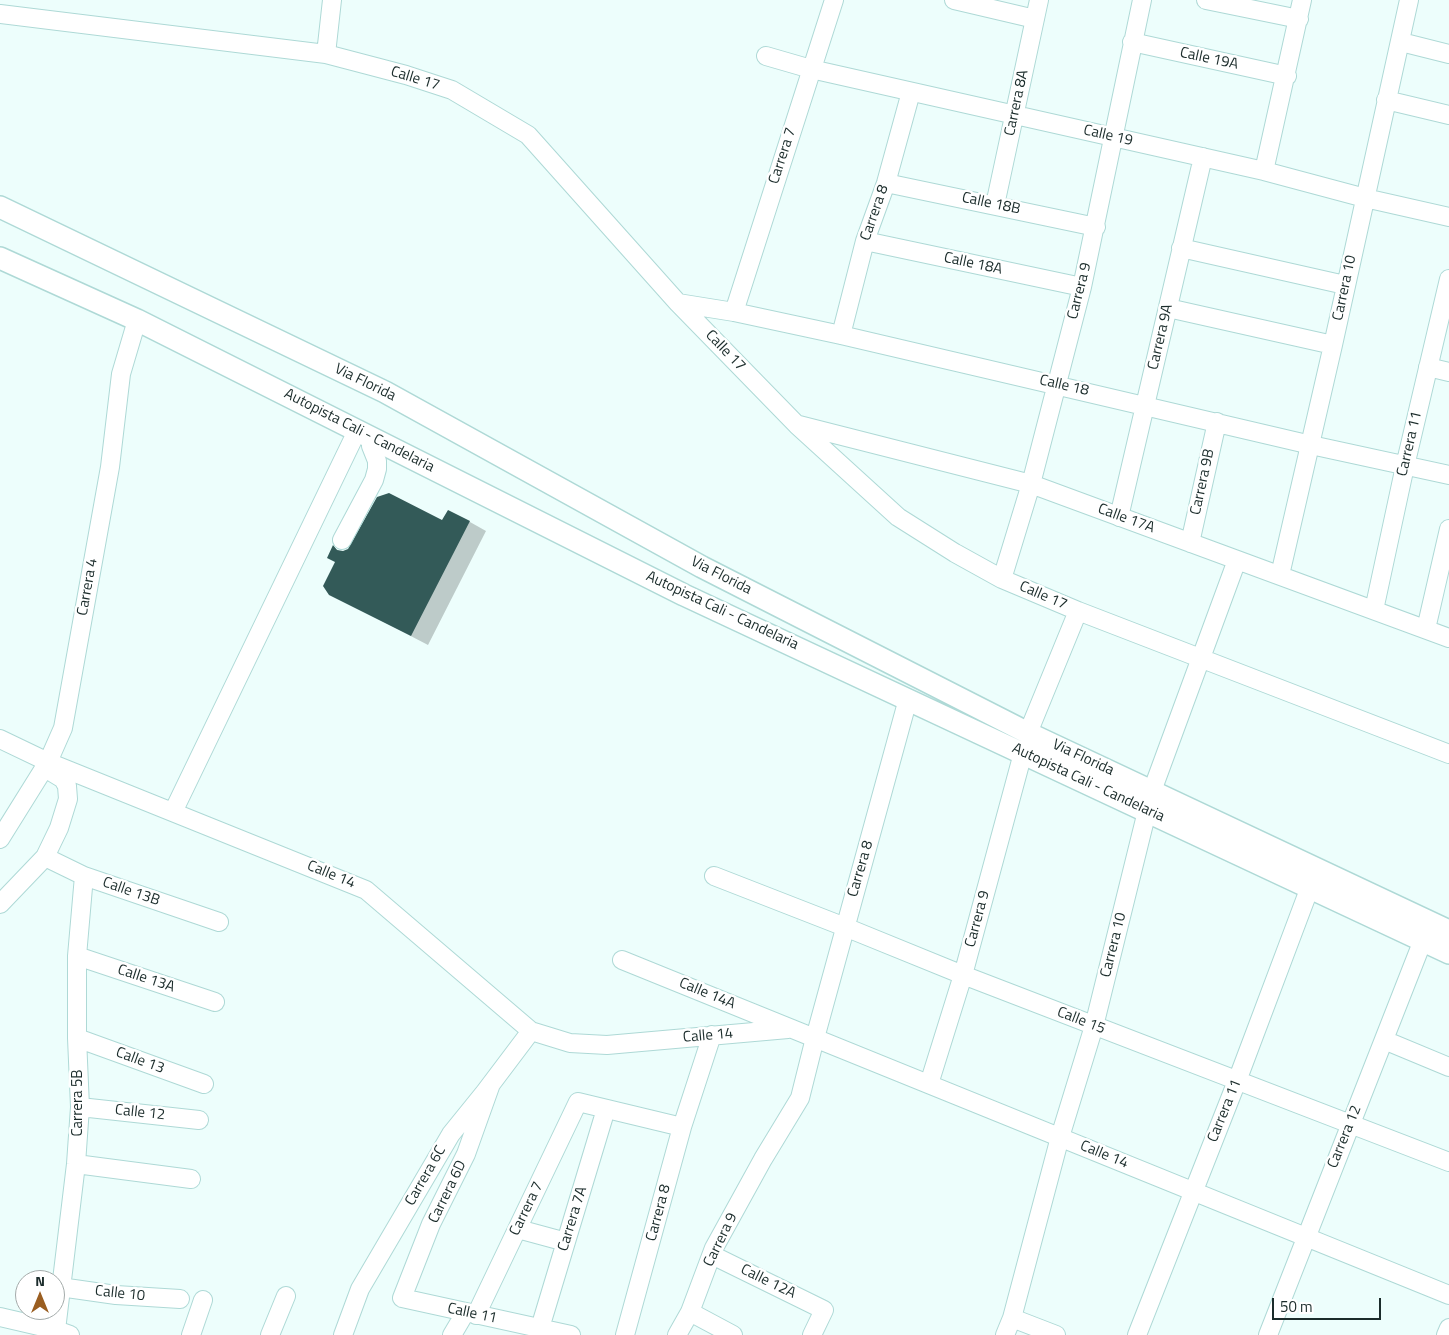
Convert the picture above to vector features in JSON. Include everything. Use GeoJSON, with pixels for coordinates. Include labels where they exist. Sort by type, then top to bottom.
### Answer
{"type":"FeatureCollection","features":[{"type":"Feature","properties":{"kind":"main road","name":"Via Florida"},"geometry":{"type":"LineString","coordinates":[[0,207],[385,392],[702,567],[1028,733],[1150,801],[1448,929]]}},
{"type":"Feature","properties":{"kind":"main road","name":"Autopista Cali - Candelaria"},"geometry":{"type":"LineString","coordinates":[[0,258],[137,320],[684,594],[1023,754],[1150,801],[1310,887],[1449,953]]}},
{"type":"Feature","properties":{"kind":"street"},"geometry":{"type":"LineString","coordinates":[[326,54],[332,0]]}},
{"type":"Feature","properties":{"kind":"street","name":"Carrera 7"},"geometry":{"type":"LineString","coordinates":[[734,312],[834,0]]}},
{"type":"Feature","properties":{"kind":"street"},"geometry":{"type":"LineString","coordinates":[[954,0],[1035,19]]}},
{"type":"Feature","properties":{"kind":"street","name":"Carrera 8A"},"geometry":{"type":"LineString","coordinates":[[995,205],[1039,0]]}},
{"type":"Feature","properties":{"kind":"street","name":"Carrera 9"},"geometry":{"type":"LineString","coordinates":[[1002,579],[1031,484],[1082,287],[1142,0]]}},
{"type":"Feature","properties":{"kind":"street"},"geometry":{"type":"LineString","coordinates":[[1206,0],[1299,19]]}},
{"type":"Feature","properties":{"kind":"street"},"geometry":{"type":"LineString","coordinates":[[1264,171],[1302,0]]}},
{"type":"Feature","properties":{"kind":"street","name":"Carrera 10"},"geometry":{"type":"LineString","coordinates":[[1280,576],[1311,445],[1409,0]]}},
{"type":"Feature","properties":{"kind":"street","name":"Calle 17"},"geometry":{"type":"LineString","coordinates":[[0,14],[326,54],[406,75],[452,90],[528,135],[678,303],[796,425],[898,516],[955,554],[1002,579],[1078,611],[1449,754]]}},
{"type":"Feature","properties":{"kind":"street","name":"Calle 19A"},"geometry":{"type":"LineString","coordinates":[[1132,42],[1286,76]]}},
{"type":"Feature","properties":{"kind":"street"},"geometry":{"type":"LineString","coordinates":[[1401,42],[1449,54]]}},
{"type":"Feature","properties":{"kind":"street","name":"Calle 19"},"geometry":{"type":"LineString","coordinates":[[766,56],[811,69],[1264,171],[1365,198],[1449,217]]}},
{"type":"Feature","properties":{"kind":"street","name":"Carrera 8"},"geometry":{"type":"LineString","coordinates":[[841,335],[865,241],[886,182],[911,92]]}},
{"type":"Feature","properties":{"kind":"street"},"geometry":{"type":"LineString","coordinates":[[1386,100],[1449,114]]}},
{"type":"Feature","properties":{"kind":"street","name":"Carrera 9A"},"geometry":{"type":"LineString","coordinates":[[1119,516],[1203,157]]}},
{"type":"Feature","properties":{"kind":"street","name":"Calle 18B"},"geometry":{"type":"LineString","coordinates":[[886,182],[1096,226]]}},
{"type":"Feature","properties":{"kind":"street","name":"Calle 18A"},"geometry":{"type":"LineString","coordinates":[[865,241],[1082,287]]}},
{"type":"Feature","properties":{"kind":"street"},"geometry":{"type":"LineString","coordinates":[[1182,248],[1346,285]]}},
{"type":"Feature","properties":{"kind":"street","name":"Carrera 11"},"geometry":{"type":"LineString","coordinates":[[1374,610],[1428,367],[1446,307],[1449,279]]}},
{"type":"Feature","properties":{"kind":"street","name":"Calle 18"},"geometry":{"type":"LineString","coordinates":[[678,303],[734,312],[841,335],[1311,445],[1449,475]]}},
{"type":"Feature","properties":{"kind":"street"},"geometry":{"type":"LineString","coordinates":[[1168,308],[1333,345]]}},
{"type":"Feature","properties":{"kind":"street","name":"Carrera 4"},"geometry":{"type":"LineString","coordinates":[[0,839],[46,765],[63,728],[110,466],[121,374],[137,320]]}},
{"type":"Feature","properties":{"kind":"street"},"geometry":{"type":"LineString","coordinates":[[1428,367],[1449,372]]}},
{"type":"Feature","properties":{"kind":"street","name":"Carrera 9B"},"geometry":{"type":"LineString","coordinates":[[1190,543],[1217,422]]}},
{"type":"Feature","properties":{"kind":"street","name":"Calle 17A"},"geometry":{"type":"LineString","coordinates":[[796,425],[1031,484],[1449,638]]}},
{"type":"Feature","properties":{"kind":"street"},"geometry":{"type":"LineString","coordinates":[[342,540],[374,480],[377,470],[377,461],[364,434]]}},
{"type":"Feature","properties":{"kind":"street"},"geometry":{"type":"LineString","coordinates":[[173,812],[364,434]]}},
{"type":"Feature","properties":{"kind":"street"},"geometry":{"type":"LineString","coordinates":[[1426,629],[1449,529]]}},
{"type":"Feature","properties":{"kind":"street","name":"Carrera 10"},"geometry":{"type":"LineString","coordinates":[[1005,1335],[1012,1318],[1060,1137],[1094,1026],[1150,801],[1237,560]]}},
{"type":"Feature","properties":{"kind":"street"},"geometry":{"type":"LineString","coordinates":[[1028,733],[1078,611]]}},
{"type":"Feature","properties":{"kind":"street","name":"Carrera 8"},"geometry":{"type":"LineString","coordinates":[[815,1038],[908,699]]}},
{"type":"Feature","properties":{"kind":"street","name":"Calle 14"},"geometry":{"type":"LineString","coordinates":[[0,739],[46,765],[173,812],[366,890],[531,1031],[570,1044],[607,1045],[793,1029],[1449,1295]]}},
{"type":"Feature","properties":{"kind":"street","name":"Carrera 9"},"geometry":{"type":"LineString","coordinates":[[928,1084],[963,975],[1023,754]]}},
{"type":"Feature","properties":{"kind":"street"},"geometry":{"type":"LineString","coordinates":[[0,904],[45,857],[59,828],[68,799],[67,786],[63,779],[46,765]]}},
{"type":"Feature","properties":{"kind":"street","name":"Calle 13B"},"geometry":{"type":"LineString","coordinates":[[45,857],[84,876],[219,922]]}},
{"type":"Feature","properties":{"kind":"street","name":"Carrera 5B"},"geometry":{"type":"LineString","coordinates":[[62,1270],[76,1164],[80,1106],[77,1038],[77,956],[84,876]]}},
{"type":"Feature","properties":{"kind":"street","name":"Calle 15"},"geometry":{"type":"LineString","coordinates":[[714,876],[1094,1026],[1449,1162]]}},
{"type":"Feature","properties":{"kind":"street","name":"Carrera 11"},"geometry":{"type":"LineString","coordinates":[[1138,1335],[1310,887]]}},
{"type":"Feature","properties":{"kind":"street","name":"Carrera 12"},"geometry":{"type":"LineString","coordinates":[[1268,1335],[1423,940]]}},
{"type":"Feature","properties":{"kind":"street","name":"Calle 13A"},"geometry":{"type":"LineString","coordinates":[[77,956],[215,1002]]}},
{"type":"Feature","properties":{"kind":"street","name":"Calle 14A"},"geometry":{"type":"LineString","coordinates":[[622,960],[793,1029]]}},
{"type":"Feature","properties":{"kind":"street","name":"Carrera 6C"},"geometry":{"type":"LineString","coordinates":[[343,1335],[360,1289],[441,1150],[451,1134],[531,1031]]}},
{"type":"Feature","properties":{"kind":"street","name":"Carrera 8"},"geometry":{"type":"LineString","coordinates":[[625,1335],[682,1127],[712,1035]]}},
{"type":"Feature","properties":{"kind":"street","name":"Calle 13"},"geometry":{"type":"LineString","coordinates":[[77,1038],[204,1084]]}},
{"type":"Feature","properties":{"kind":"street","name":"Carrera 9"},"geometry":{"type":"LineString","coordinates":[[677,1335],[690,1312],[712,1255],[763,1159],[800,1098],[815,1038]]}},
{"type":"Feature","properties":{"kind":"street"},"geometry":{"type":"LineString","coordinates":[[1384,1040],[1449,1067]]}},
{"type":"Feature","properties":{"kind":"street","name":"Carrera 6D"},"geometry":{"type":"LineString","coordinates":[[402,1298],[431,1224],[466,1154],[491,1084]]}},
{"type":"Feature","properties":{"kind":"street","name":"Carrera 7"},"geometry":{"type":"LineString","coordinates":[[452,1335],[471,1314],[518,1229],[578,1102],[606,1109]]}},
{"type":"Feature","properties":{"kind":"street","name":"Calle 12"},"geometry":{"type":"LineString","coordinates":[[80,1106],[199,1120]]}},
{"type":"Feature","properties":{"kind":"street"},"geometry":{"type":"LineString","coordinates":[[606,1109],[682,1127]]}},
{"type":"Feature","properties":{"kind":"street","name":"Carrera 7A"},"geometry":{"type":"LineString","coordinates":[[546,1331],[566,1242],[606,1109]]}},
{"type":"Feature","properties":{"kind":"street"},"geometry":{"type":"LineString","coordinates":[[76,1164],[191,1179]]}},
{"type":"Feature","properties":{"kind":"street"},"geometry":{"type":"LineString","coordinates":[[518,1229],[566,1242]]}},
{"type":"Feature","properties":{"kind":"street","name":"Calle 12A"},"geometry":{"type":"LineString","coordinates":[[712,1255],[824,1310],[812,1335]]}},
{"type":"Feature","properties":{"kind":"street","name":"Calle 10"},"geometry":{"type":"LineString","coordinates":[[65,1288],[116,1295],[180,1300]]}},
{"type":"Feature","properties":{"kind":"street"},"geometry":{"type":"LineString","coordinates":[[270,1335],[286,1296]]}},
{"type":"Feature","properties":{"kind":"street","name":"Calle 11"},"geometry":{"type":"LineString","coordinates":[[402,1298],[571,1335]]}},
{"type":"Feature","properties":{"kind":"street"},"geometry":{"type":"LineString","coordinates":[[191,1335],[203,1300]]}},
{"type":"Feature","properties":{"kind":"street"},"geometry":{"type":"LineString","coordinates":[[690,1312],[733,1335]]}},
{"type":"Feature","properties":{"kind":"street"},"geometry":{"type":"LineString","coordinates":[[0,1317],[63,1332]]}},
{"type":"Feature","properties":{"kind":"street"},"geometry":{"type":"LineString","coordinates":[[1012,1318],[1056,1335]]}},
{"type":"Feature","properties":{"kind":"street"},"geometry":{"type":"LineString","coordinates":[[1446,1335],[1449,1328]]}},
{"type":"Feature","properties":{"kind":"building"},"geometry":{"type":"Polygon","coordinates":[[[389,493],[442,520],[448,510],[470,521],[411,636],[329,595],[323,586],[335,562],[327,558],[333,545],[337,550],[343,551],[348,549],[377,497],[389,493]]]}}]}
